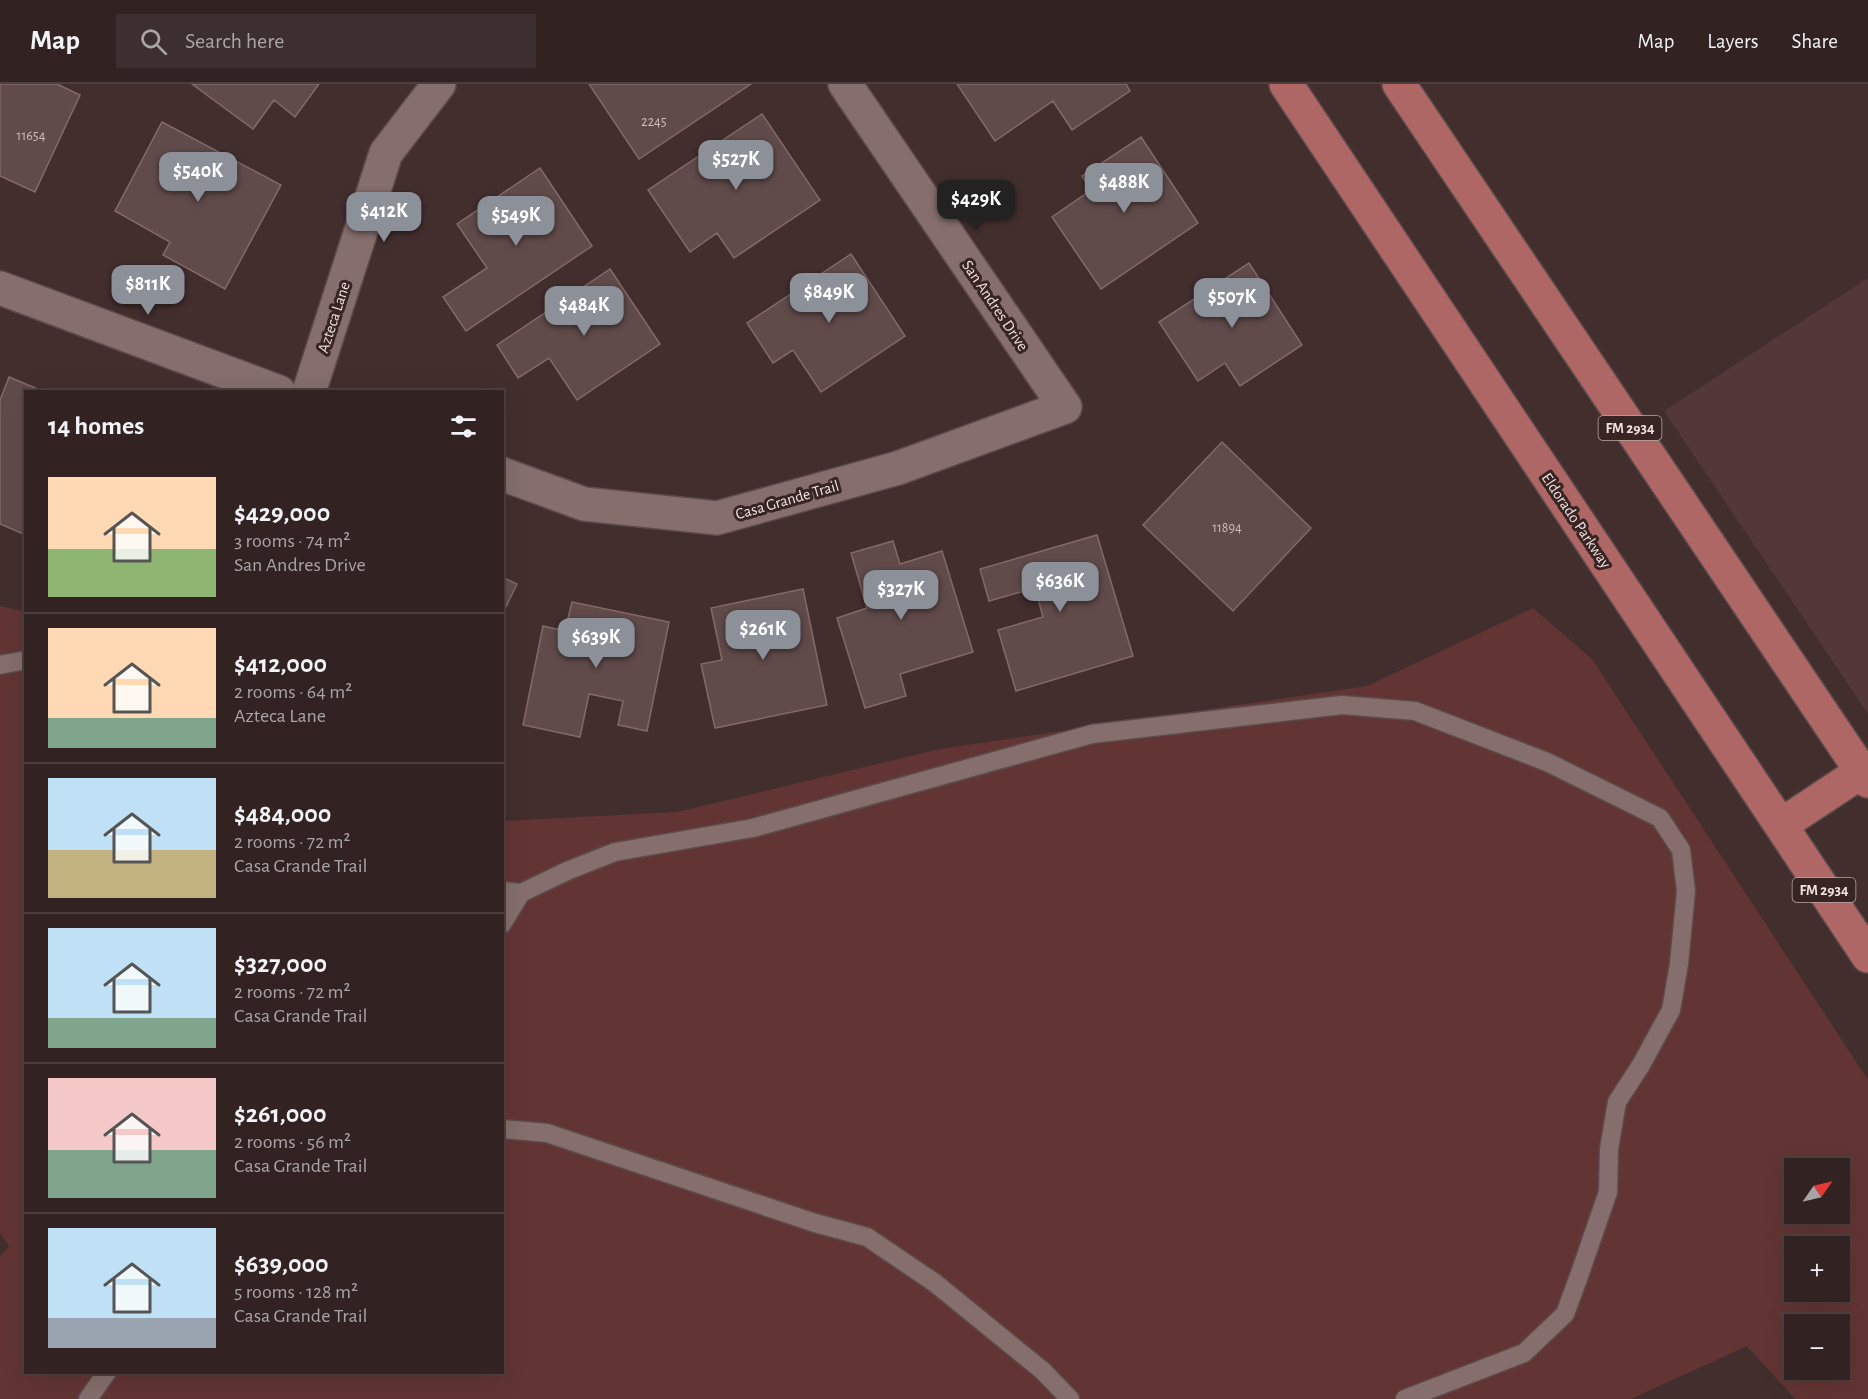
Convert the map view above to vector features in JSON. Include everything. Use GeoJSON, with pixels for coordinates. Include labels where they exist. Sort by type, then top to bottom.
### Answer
{"type":"FeatureCollection","features":[{"type":"Feature","properties":{"kind":"main road","name":"Eldorado Parkway"},"geometry":{"type":"LineString","coordinates":[[1286,84],[1868,956]]}},
{"type":"Feature","properties":{"kind":"main road","name":"FM 2934"},"geometry":{"type":"LineString","coordinates":[[1399,84],[1866,770]]}},
{"type":"Feature","properties":{"kind":"main road"},"geometry":{"type":"LineString","coordinates":[[1781,825],[1866,770]]}},
{"type":"Feature","properties":{"kind":"street","name":"Azteca Lane"},"geometry":{"type":"LineString","coordinates":[[310,390],[386,153],[439,84]]}},
{"type":"Feature","properties":{"kind":"street","name":"San Andres Drive"},"geometry":{"type":"LineString","coordinates":[[845,84],[1065,407]]}},
{"type":"Feature","properties":{"kind":"street"},"geometry":{"type":"LineString","coordinates":[[0,288],[274,390]]}},
{"type":"Feature","properties":{"kind":"street","name":"Casa Grande Trail"},"geometry":{"type":"LineString","coordinates":[[504,475],[584,504],[717,518],[898,468],[1065,407]]}},
{"type":"Feature","properties":{"kind":"lane"},"geometry":{"type":"LineString","coordinates":[[0,665],[24,660]]}},
{"type":"Feature","properties":{"kind":"lane"},"geometry":{"type":"LineString","coordinates":[[504,891],[521,893],[615,852],[753,828],[1092,734],[1342,705],[1415,711],[1546,762],[1660,818],[1681,850],[1686,891],[1679,964],[1671,1010],[1641,1065],[1617,1102],[1609,1149],[1608,1192],[1565,1314],[1524,1353],[1405,1399]]}},
{"type":"Feature","properties":{"kind":"lane"},"geometry":{"type":"LineString","coordinates":[[504,921],[521,893]]}},
{"type":"Feature","properties":{"kind":"lane"},"geometry":{"type":"LineString","coordinates":[[504,1129],[547,1133],[814,1223],[867,1237],[935,1283],[1043,1371],[1070,1399]]}},
{"type":"Feature","properties":{"kind":"lane"},"geometry":{"type":"LineString","coordinates":[[88,1399],[106,1374]]}},
{"type":"Feature","properties":{"kind":"shaded area"},"geometry":{"type":"Polygon","coordinates":[[[1868,278],[1868,714],[1664,411],[1868,278]]]}},
{"type":"Feature","properties":{"kind":"shaded area"},"geometry":{"type":"Polygon","coordinates":[[[0,606],[24,612],[24,1374],[504,1374],[504,821],[677,812],[940,749],[1367,686],[1533,608],[1592,659],[1868,1080],[1868,1399],[1795,1399],[1747,1346],[1631,1399],[0,1399],[0,1257],[9,1246],[0,1233],[0,606]]]}},
{"type":"Feature","properties":{"kind":"building"},"geometry":{"type":"Polygon","coordinates":[[[0,84],[57,84],[80,95],[35,192],[0,176],[0,84]]]}},
{"type":"Feature","properties":{"kind":"building"},"geometry":{"type":"Polygon","coordinates":[[[192,84],[319,84],[295,117],[274,100],[253,129],[192,84]]]}},
{"type":"Feature","properties":{"kind":"building"},"geometry":{"type":"Polygon","coordinates":[[[589,84],[751,84],[639,159],[589,84]]]}},
{"type":"Feature","properties":{"kind":"building"},"geometry":{"type":"Polygon","coordinates":[[[957,84],[1126,84],[1130,91],[1072,130],[1053,101],[995,141],[957,84]]]}},
{"type":"Feature","properties":{"kind":"building"},"geometry":{"type":"Polygon","coordinates":[[[762,114],[820,200],[734,258],[717,233],[690,252],[648,190],[762,114]]]}},
{"type":"Feature","properties":{"kind":"building"},"geometry":{"type":"Polygon","coordinates":[[[162,122],[281,185],[225,289],[163,255],[170,242],[115,211],[162,122]]]}},
{"type":"Feature","properties":{"kind":"building"},"geometry":{"type":"Polygon","coordinates":[[[1141,137],[1198,223],[1101,289],[1052,217],[1091,190],[1082,176],[1141,137]]]}},
{"type":"Feature","properties":{"kind":"building"},"geometry":{"type":"Polygon","coordinates":[[[540,168],[592,246],[466,331],[443,297],[487,268],[457,224],[540,168]]]}},
{"type":"Feature","properties":{"kind":"building"},"geometry":{"type":"Polygon","coordinates":[[[851,254],[905,336],[821,392],[793,350],[773,363],[747,323],[851,254]]]}},
{"type":"Feature","properties":{"kind":"building"},"geometry":{"type":"Polygon","coordinates":[[[1249,263],[1302,345],[1240,386],[1225,363],[1198,381],[1159,322],[1249,263]]]}},
{"type":"Feature","properties":{"kind":"building"},"geometry":{"type":"Polygon","coordinates":[[[610,269],[660,344],[577,400],[549,358],[518,378],[497,345],[610,269]]]}},
{"type":"Feature","properties":{"kind":"building"},"geometry":{"type":"Polygon","coordinates":[[[9,377],[40,390],[24,390],[24,534],[0,524],[0,400],[9,377]]]}},
{"type":"Feature","properties":{"kind":"building"},"geometry":{"type":"Polygon","coordinates":[[[1222,442],[1311,528],[1233,611],[1143,525],[1222,442]]]}},
{"type":"Feature","properties":{"kind":"building"},"geometry":{"type":"Polygon","coordinates":[[[1097,535],[1133,656],[1016,691],[998,630],[1043,617],[1035,588],[989,601],[980,569],[1097,535]]]}},
{"type":"Feature","properties":{"kind":"building"},"geometry":{"type":"Polygon","coordinates":[[[893,541],[900,564],[942,551],[973,652],[900,674],[906,696],[865,708],[837,618],[867,608],[851,553],[893,541]]]}},
{"type":"Feature","properties":{"kind":"building"},"geometry":{"type":"Polygon","coordinates":[[[504,578],[517,584],[504,611],[504,578]]]}},
{"type":"Feature","properties":{"kind":"building"},"geometry":{"type":"Polygon","coordinates":[[[803,589],[827,705],[715,728],[701,664],[722,660],[711,608],[803,589]]]}},
{"type":"Feature","properties":{"kind":"building"},"geometry":{"type":"Polygon","coordinates":[[[572,602],[669,622],[647,731],[618,725],[623,701],[589,694],[580,737],[523,725],[543,626],[565,631],[572,602]]]}}]}
